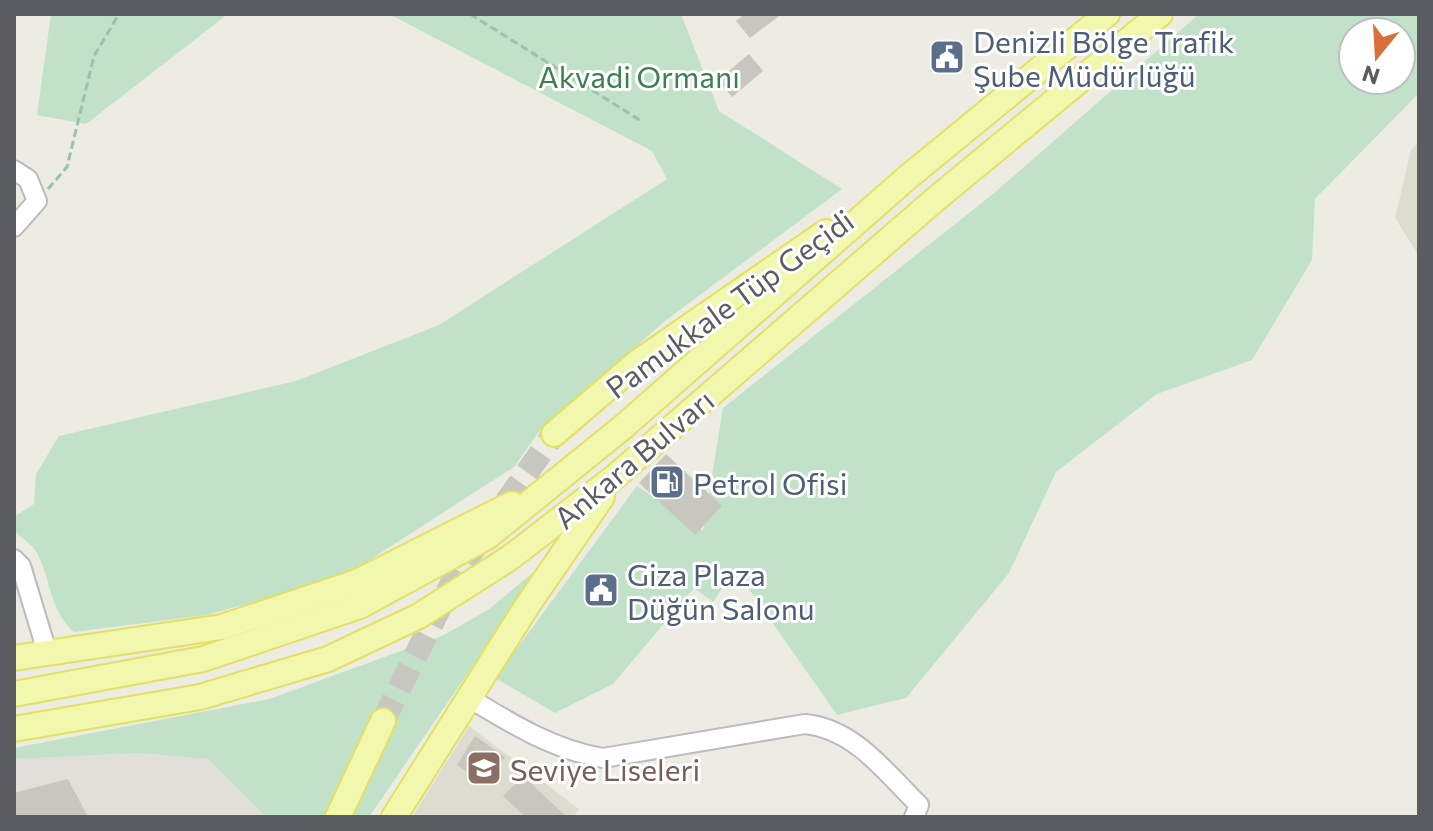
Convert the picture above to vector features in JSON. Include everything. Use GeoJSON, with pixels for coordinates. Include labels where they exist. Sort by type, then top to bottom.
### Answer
{"type":"FeatureCollection","features":[{"type":"Feature","properties":{"kind":"main road","name":"Ankara Bulvarı"},"geometry":{"type":"LineString","coordinates":[[14,694],[203,659],[360,606],[487,537],[561,479],[908,177],[1107,14]]}},
{"type":"Feature","properties":{"kind":"main road","name":"Ankara Bulvarı"},"geometry":{"type":"LineString","coordinates":[[14,729],[200,697],[328,659],[419,616],[511,557],[616,476],[937,198],[1160,14]]}},
{"type":"Feature","properties":{"kind":"main road","name":"Pamukkale Tüp Geçidi"},"geometry":{"type":"LineString","coordinates":[[554,434],[638,362],[908,177]]}},
{"type":"Feature","properties":{"kind":"main road"},"geometry":{"type":"LineString","coordinates":[[394,817],[616,476]]}},
{"type":"Feature","properties":{"kind":"main road"},"geometry":{"type":"LineString","coordinates":[[14,658],[222,627],[357,582],[561,479]]}},
{"type":"Feature","properties":{"kind":"main road"},"geometry":{"type":"LineString","coordinates":[[338,817],[383,721]]}},
{"type":"Feature","properties":{"kind":"lane"},"geometry":{"type":"LineString","coordinates":[[14,170],[28,179],[37,201],[14,227]]}},
{"type":"Feature","properties":{"kind":"lane"},"geometry":{"type":"LineString","coordinates":[[14,559],[21,566],[47,652]]}},
{"type":"Feature","properties":{"kind":"lane"},"geometry":{"type":"LineString","coordinates":[[469,698],[549,742],[577,754],[603,758],[805,724],[828,727],[852,739],[919,805],[914,817]]}},
{"type":"Feature","properties":{"kind":"path"},"geometry":{"type":"LineString","coordinates":[[37,201],[67,167],[94,56],[119,14]]}},
{"type":"Feature","properties":{"kind":"path"},"geometry":{"type":"LineString","coordinates":[[470,14],[643,122]]}},
{"type":"Feature","properties":{"kind":"shaded area"},"geometry":{"type":"Polygon","coordinates":[[[1419,141],[1419,256],[1395,218],[1411,150],[1419,141]]]}},
{"type":"Feature","properties":{"kind":"shaded area","name":"Seviye Liseleri"},"geometry":{"type":"Polygon","coordinates":[[[469,726],[579,809],[573,817],[412,817],[469,726]]]}},
{"type":"Feature","properties":{"kind":"shaded area"},"geometry":{"type":"Polygon","coordinates":[[[139,753],[209,759],[266,817],[14,817],[14,759],[139,753]]]}},
{"type":"Feature","properties":{"kind":"green space"},"geometry":{"type":"Polygon","coordinates":[[[51,14],[228,14],[86,124],[37,115],[51,14]]]}},
{"type":"Feature","properties":{"kind":"green space","name":"Akvadi Ormanı"},"geometry":{"type":"Polygon","coordinates":[[[389,14],[681,14],[719,111],[842,189],[665,321],[540,430],[514,467],[343,577],[207,615],[74,632],[55,605],[37,553],[14,531],[14,517],[34,504],[36,474],[59,436],[296,381],[439,325],[667,179],[652,151],[389,14]]]}},
{"type":"Feature","properties":{"kind":"green space"},"geometry":{"type":"Polygon","coordinates":[[[1199,14],[1419,14],[1417,95],[1417,16],[1337,16],[1337,96],[1416,96],[1315,199],[1312,260],[1252,360],[1157,394],[1056,472],[1009,573],[906,698],[837,715],[735,569],[713,602],[694,588],[613,684],[555,713],[495,678],[637,486],[703,531],[723,408],[993,194],[1199,14]]]}},
{"type":"Feature","properties":{"kind":"green space"},"geometry":{"type":"Polygon","coordinates":[[[542,565],[369,817],[266,817],[208,759],[139,753],[14,759],[14,748],[269,699],[442,636],[488,610],[542,565]]]}},
{"type":"Feature","properties":{"kind":"building"},"geometry":{"type":"Polygon","coordinates":[[[745,14],[782,14],[750,38],[736,21],[745,14]]]}},
{"type":"Feature","properties":{"kind":"building"},"geometry":{"type":"Polygon","coordinates":[[[749,54],[763,71],[732,97],[718,80],[749,54]]]}},
{"type":"Feature","properties":{"kind":"building"},"geometry":{"type":"Polygon","coordinates":[[[666,454],[722,506],[695,535],[639,483],[666,454]]]}},
{"type":"Feature","properties":{"kind":"building"},"geometry":{"type":"Polygon","coordinates":[[[475,736],[505,757],[498,766],[488,760],[475,778],[457,765],[475,736]]]}},
{"type":"Feature","properties":{"kind":"building"},"geometry":{"type":"Polygon","coordinates":[[[523,776],[567,817],[525,817],[503,796],[523,776]]]}},
{"type":"Feature","properties":{"kind":"building"},"geometry":{"type":"Polygon","coordinates":[[[68,779],[88,817],[16,817],[14,793],[68,779]]]}},
{"type":"Feature","properties":{"kind":"tunnel"},"geometry":{"type":"LineString","coordinates":[[383,721],[458,571],[554,434]]}},
{"type":"Feature","properties":{"kind":"place","name":"Denizli Bölge Trafik Şube Müdürlüğü"},"geometry":{"type":"Point","coordinates":[947,57]}},
{"type":"Feature","properties":{"kind":"place","name":"Petrol Ofisi"},"geometry":{"type":"Point","coordinates":[667,482]}},
{"type":"Feature","properties":{"kind":"place","name":"Giza Plaza Düğün Salonu"},"geometry":{"type":"Point","coordinates":[601,590]}},
{"type":"Feature","properties":{"kind":"place","name":"Seviye Liseleri"},"geometry":{"type":"Point","coordinates":[484,768]}}]}
